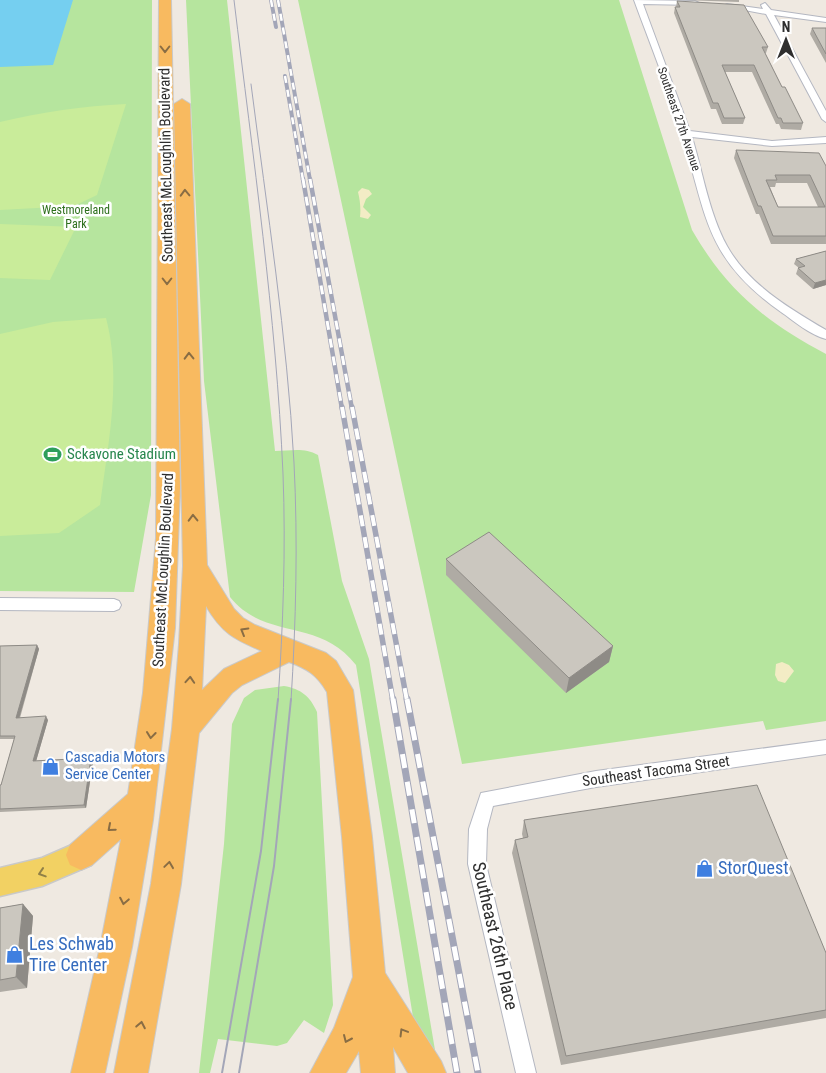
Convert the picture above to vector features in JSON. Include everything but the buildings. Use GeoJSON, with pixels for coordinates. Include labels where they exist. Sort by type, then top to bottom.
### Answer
{"type":"FeatureCollection","features":[{"type":"Feature","properties":{"kind":"highway","name":"Southeast McLoughlin Boulevard"},"geometry":{"type":"LineString","coordinates":[[88,1073],[119,931],[142,801],[159,664],[167,564],[169,492],[164,0]]}},
{"type":"Feature","properties":{"kind":"highway","name":"Southeast McLoughlin Boulevard"},"geometry":{"type":"LineString","coordinates":[[131,1073],[166,884],[186,729],[195,566],[178,0]]}},
{"type":"Feature","properties":{"kind":"highway"},"geometry":{"type":"LineString","coordinates":[[195,566],[224,616],[234,625],[246,633],[317,661],[327,669],[340,690],[357,837],[378,1073]]}},
{"type":"Feature","properties":{"kind":"highway"},"geometry":{"type":"LineString","coordinates":[[186,729],[223,685],[233,677],[288,651]]}},
{"type":"Feature","properties":{"kind":"highway"},"geometry":{"type":"LineString","coordinates":[[81,854],[142,801]]}},
{"type":"Feature","properties":{"kind":"highway"},"geometry":{"type":"LineString","coordinates":[[327,1073],[348,1037],[370,977]]}},
{"type":"Feature","properties":{"kind":"highway"},"geometry":{"type":"LineString","coordinates":[[370,977],[419,1059],[430,1073]]}},
{"type":"Feature","properties":{"kind":"main road"},"geometry":{"type":"LineString","coordinates":[[0,882],[23,879],[51,870],[81,854]]}},
{"type":"Feature","properties":{"kind":"street"},"geometry":{"type":"LineString","coordinates":[[762,0],[826,119]]}},
{"type":"Feature","properties":{"kind":"street"},"geometry":{"type":"LineString","coordinates":[[638,1],[701,3]]}},
{"type":"Feature","properties":{"kind":"street","name":"Southeast 27th Avenue"},"geometry":{"type":"LineString","coordinates":[[638,1],[686,133],[718,238],[730,259],[744,276],[772,301],[826,334]]}},
{"type":"Feature","properties":{"kind":"street"},"geometry":{"type":"LineString","coordinates":[[719,5],[767,10],[826,20]]}},
{"type":"Feature","properties":{"kind":"street"},"geometry":{"type":"LineString","coordinates":[[686,133],[753,144],[801,144],[826,140]]}},
{"type":"Feature","properties":{"kind":"street"},"geometry":{"type":"LineString","coordinates":[[0,604],[114,605]]}},
{"type":"Feature","properties":{"kind":"street","name":"Southeast Tacoma Street"},"geometry":{"type":"LineString","coordinates":[[487,799],[596,779],[826,747]]}},
{"type":"Feature","properties":{"kind":"street","name":"Southeast 26th Place"},"geometry":{"type":"LineString","coordinates":[[487,799],[478,829],[477,864],[526,1073]]}},
{"type":"Feature","properties":{"kind":"green space","name":"Westmoreland Park"},"geometry":{"type":"Polygon","coordinates":[[[0,0],[152,0],[151,495],[134,592],[0,591],[0,0]]]}},
{"type":"Feature","properties":{"kind":"green space"},"geometry":{"type":"Polygon","coordinates":[[[186,0],[227,0],[275,451],[302,450],[318,455],[342,581],[369,659],[436,1056],[424,1040],[413,1017],[356,665],[341,650],[326,640],[259,619],[244,611],[230,597],[204,381],[186,0]]]}},
{"type":"Feature","properties":{"kind":"green space"},"geometry":{"type":"Polygon","coordinates":[[[298,0],[619,0],[692,230],[719,270],[749,302],[784,329],[826,354],[826,721],[766,730],[763,721],[462,764],[298,0]]]}},
{"type":"Feature","properties":{"kind":"green space"},"geometry":{"type":"Polygon","coordinates":[[[126,104],[97,195],[74,206],[0,210],[0,122],[63,110],[126,104]]]}},
{"type":"Feature","properties":{"kind":"green space"},"geometry":{"type":"Polygon","coordinates":[[[0,224],[76,227],[50,280],[0,278],[0,224]]]}},
{"type":"Feature","properties":{"kind":"green space","name":"Sckavone Stadium"},"geometry":{"type":"Polygon","coordinates":[[[106,318],[111,341],[113,388],[110,435],[100,505],[59,533],[0,536],[0,334],[53,322],[106,318]]]}},
{"type":"Feature","properties":{"kind":"green space"},"geometry":{"type":"Polygon","coordinates":[[[284,686],[304,694],[317,712],[333,1005],[324,1033],[304,1020],[287,1043],[277,1046],[218,1039],[210,1073],[199,1073],[224,844],[232,724],[244,698],[255,690],[284,686]]]}},
{"type":"Feature","properties":{"kind":"sand"},"geometry":{"type":"Polygon","coordinates":[[[362,188],[369,190],[372,194],[366,199],[363,207],[371,215],[368,219],[360,217],[358,192],[362,188]]]}},
{"type":"Feature","properties":{"kind":"sand"},"geometry":{"type":"Polygon","coordinates":[[[782,662],[789,665],[794,671],[785,683],[778,681],[775,675],[776,664],[782,662]]]}},
{"type":"Feature","properties":{"kind":"water"},"geometry":{"type":"Polygon","coordinates":[[[0,0],[73,0],[53,65],[0,67],[0,0]]]}},
{"type":"Feature","properties":{"kind":"tram line"},"geometry":{"type":"LineString","coordinates":[[234,0],[263,237],[280,414],[284,502],[284,559],[278,701]]}},
{"type":"Feature","properties":{"kind":"tram line"},"geometry":{"type":"LineString","coordinates":[[251,84],[282,320],[291,415],[296,522],[296,582],[291,701]]}},
{"type":"Feature","properties":{"kind":"tram line"},"geometry":{"type":"LineString","coordinates":[[222,1073],[261,851],[278,699]]}},
{"type":"Feature","properties":{"kind":"tram line"},"geometry":{"type":"LineString","coordinates":[[239,1073],[274,866],[291,699]]}},
{"type":"Feature","properties":{"kind":"railway"},"geometry":{"type":"LineString","coordinates":[[271,0],[276,27]]}},
{"type":"Feature","properties":{"kind":"railway"},"geometry":{"type":"LineString","coordinates":[[278,0],[310,180]]}},
{"type":"Feature","properties":{"kind":"railway"},"geometry":{"type":"LineString","coordinates":[[285,76],[303,180]]}},
{"type":"Feature","properties":{"kind":"railway"},"geometry":{"type":"LineString","coordinates":[[303,179],[342,409]]}},
{"type":"Feature","properties":{"kind":"railway"},"geometry":{"type":"LineString","coordinates":[[310,179],[352,409]]}},
{"type":"Feature","properties":{"kind":"railway"},"geometry":{"type":"LineString","coordinates":[[342,407],[393,701]]}},
{"type":"Feature","properties":{"kind":"railway"},"geometry":{"type":"LineString","coordinates":[[352,407],[407,701]]}},
{"type":"Feature","properties":{"kind":"railway"},"geometry":{"type":"LineString","coordinates":[[393,699],[457,1073]]}},
{"type":"Feature","properties":{"kind":"railway"},"geometry":{"type":"LineString","coordinates":[[407,699],[478,1073]]}},
{"type":"Feature","properties":{"kind":"place","name":"Sckavone Stadium"},"geometry":{"type":"Point","coordinates":[53,454]}},
{"type":"Feature","properties":{"kind":"place","name":"Cascadia Motors Service Center"},"geometry":{"type":"Point","coordinates":[51,766]}},
{"type":"Feature","properties":{"kind":"place","name":"StorQuest"},"geometry":{"type":"Point","coordinates":[704,868]}},
{"type":"Feature","properties":{"kind":"place","name":"Les Schwab Tire Center"},"geometry":{"type":"Point","coordinates":[15,954]}}]}
